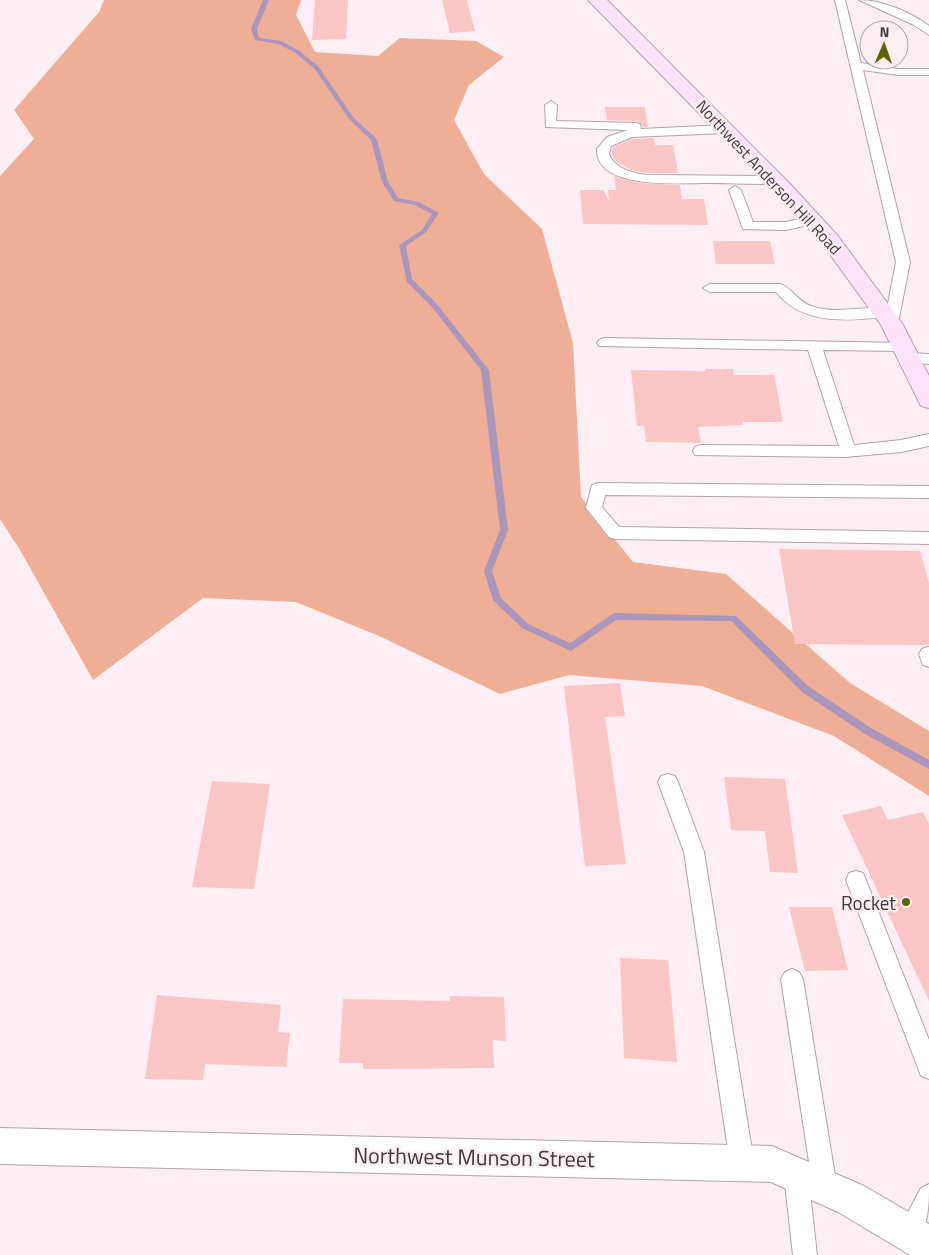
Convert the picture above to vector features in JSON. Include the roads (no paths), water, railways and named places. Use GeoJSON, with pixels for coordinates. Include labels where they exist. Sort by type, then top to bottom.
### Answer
{"type":"FeatureCollection","features":[{"type":"Feature","properties":{"kind":"main road","name":"Northwest Anderson Hill Road"},"geometry":{"type":"LineString","coordinates":[[597,0],[776,180],[854,269],[914,354],[929,400]]}},
{"type":"Feature","properties":{"kind":"main road"},"geometry":{"type":"LineString","coordinates":[[615,0],[618,16],[624,26]]}},
{"type":"Feature","properties":{"kind":"street","name":"Northwest Munson Street"},"geometry":{"type":"LineString","coordinates":[[0,1146],[772,1164],[851,1199],[919,1239]]}},
{"type":"Feature","properties":{"kind":"lane"},"geometry":{"type":"LineString","coordinates":[[710,288],[780,288],[794,304],[811,312],[888,318],[903,262],[840,0]]}},
{"type":"Feature","properties":{"kind":"lane"},"geometry":{"type":"LineString","coordinates":[[864,0],[918,23],[929,32]]}},
{"type":"Feature","properties":{"kind":"lane"},"geometry":{"type":"LineString","coordinates":[[856,66],[898,72],[929,72]]}},
{"type":"Feature","properties":{"kind":"lane"},"geometry":{"type":"LineString","coordinates":[[551,105],[550,124],[619,127],[721,125]]}},
{"type":"Feature","properties":{"kind":"lane"},"geometry":{"type":"LineString","coordinates":[[721,125],[625,135],[606,144],[604,150],[605,160],[612,168],[627,175],[647,179],[776,180]]}},
{"type":"Feature","properties":{"kind":"lane"},"geometry":{"type":"LineString","coordinates":[[735,190],[748,226],[786,226],[813,220]]}},
{"type":"Feature","properties":{"kind":"lane"},"geometry":{"type":"LineString","coordinates":[[604,343],[814,345],[914,354]]}},
{"type":"Feature","properties":{"kind":"lane"},"geometry":{"type":"LineString","coordinates":[[814,345],[848,451]]}},
{"type":"Feature","properties":{"kind":"lane"},"geometry":{"type":"LineString","coordinates":[[701,451],[848,451],[897,448],[929,440]]}},
{"type":"Feature","properties":{"kind":"lane"},"geometry":{"type":"LineString","coordinates":[[929,492],[598,489],[594,508],[615,533],[929,538]]}},
{"type":"Feature","properties":{"kind":"lane"},"geometry":{"type":"LineString","coordinates":[[928,654],[929,660]]}},
{"type":"Feature","properties":{"kind":"lane"},"geometry":{"type":"LineString","coordinates":[[668,782],[694,852],[742,1163]]}},
{"type":"Feature","properties":{"kind":"lane"},"geometry":{"type":"LineString","coordinates":[[856,880],[929,1068]]}},
{"type":"Feature","properties":{"kind":"lane"},"geometry":{"type":"LineString","coordinates":[[792,979],[811,1181],[805,1255]]}},
{"type":"Feature","properties":{"kind":"lane"},"geometry":{"type":"LineString","coordinates":[[919,1239],[929,1196]]}},
{"type":"Feature","properties":{"kind":"waterway"},"geometry":{"type":"LineString","coordinates":[[266,0],[254,29],[257,39],[279,42],[296,51],[316,67],[351,118],[374,139],[385,182],[396,200],[417,203],[436,213],[424,231],[402,245],[409,280],[434,305],[485,370],[504,530],[488,571],[497,600],[525,626],[571,647],[614,616],[733,618],[805,689],[868,731],[929,765]]}},
{"type":"Feature","properties":{"kind":"place","name":"Rocket"},"geometry":{"type":"Point","coordinates":[906,902]}}]}
